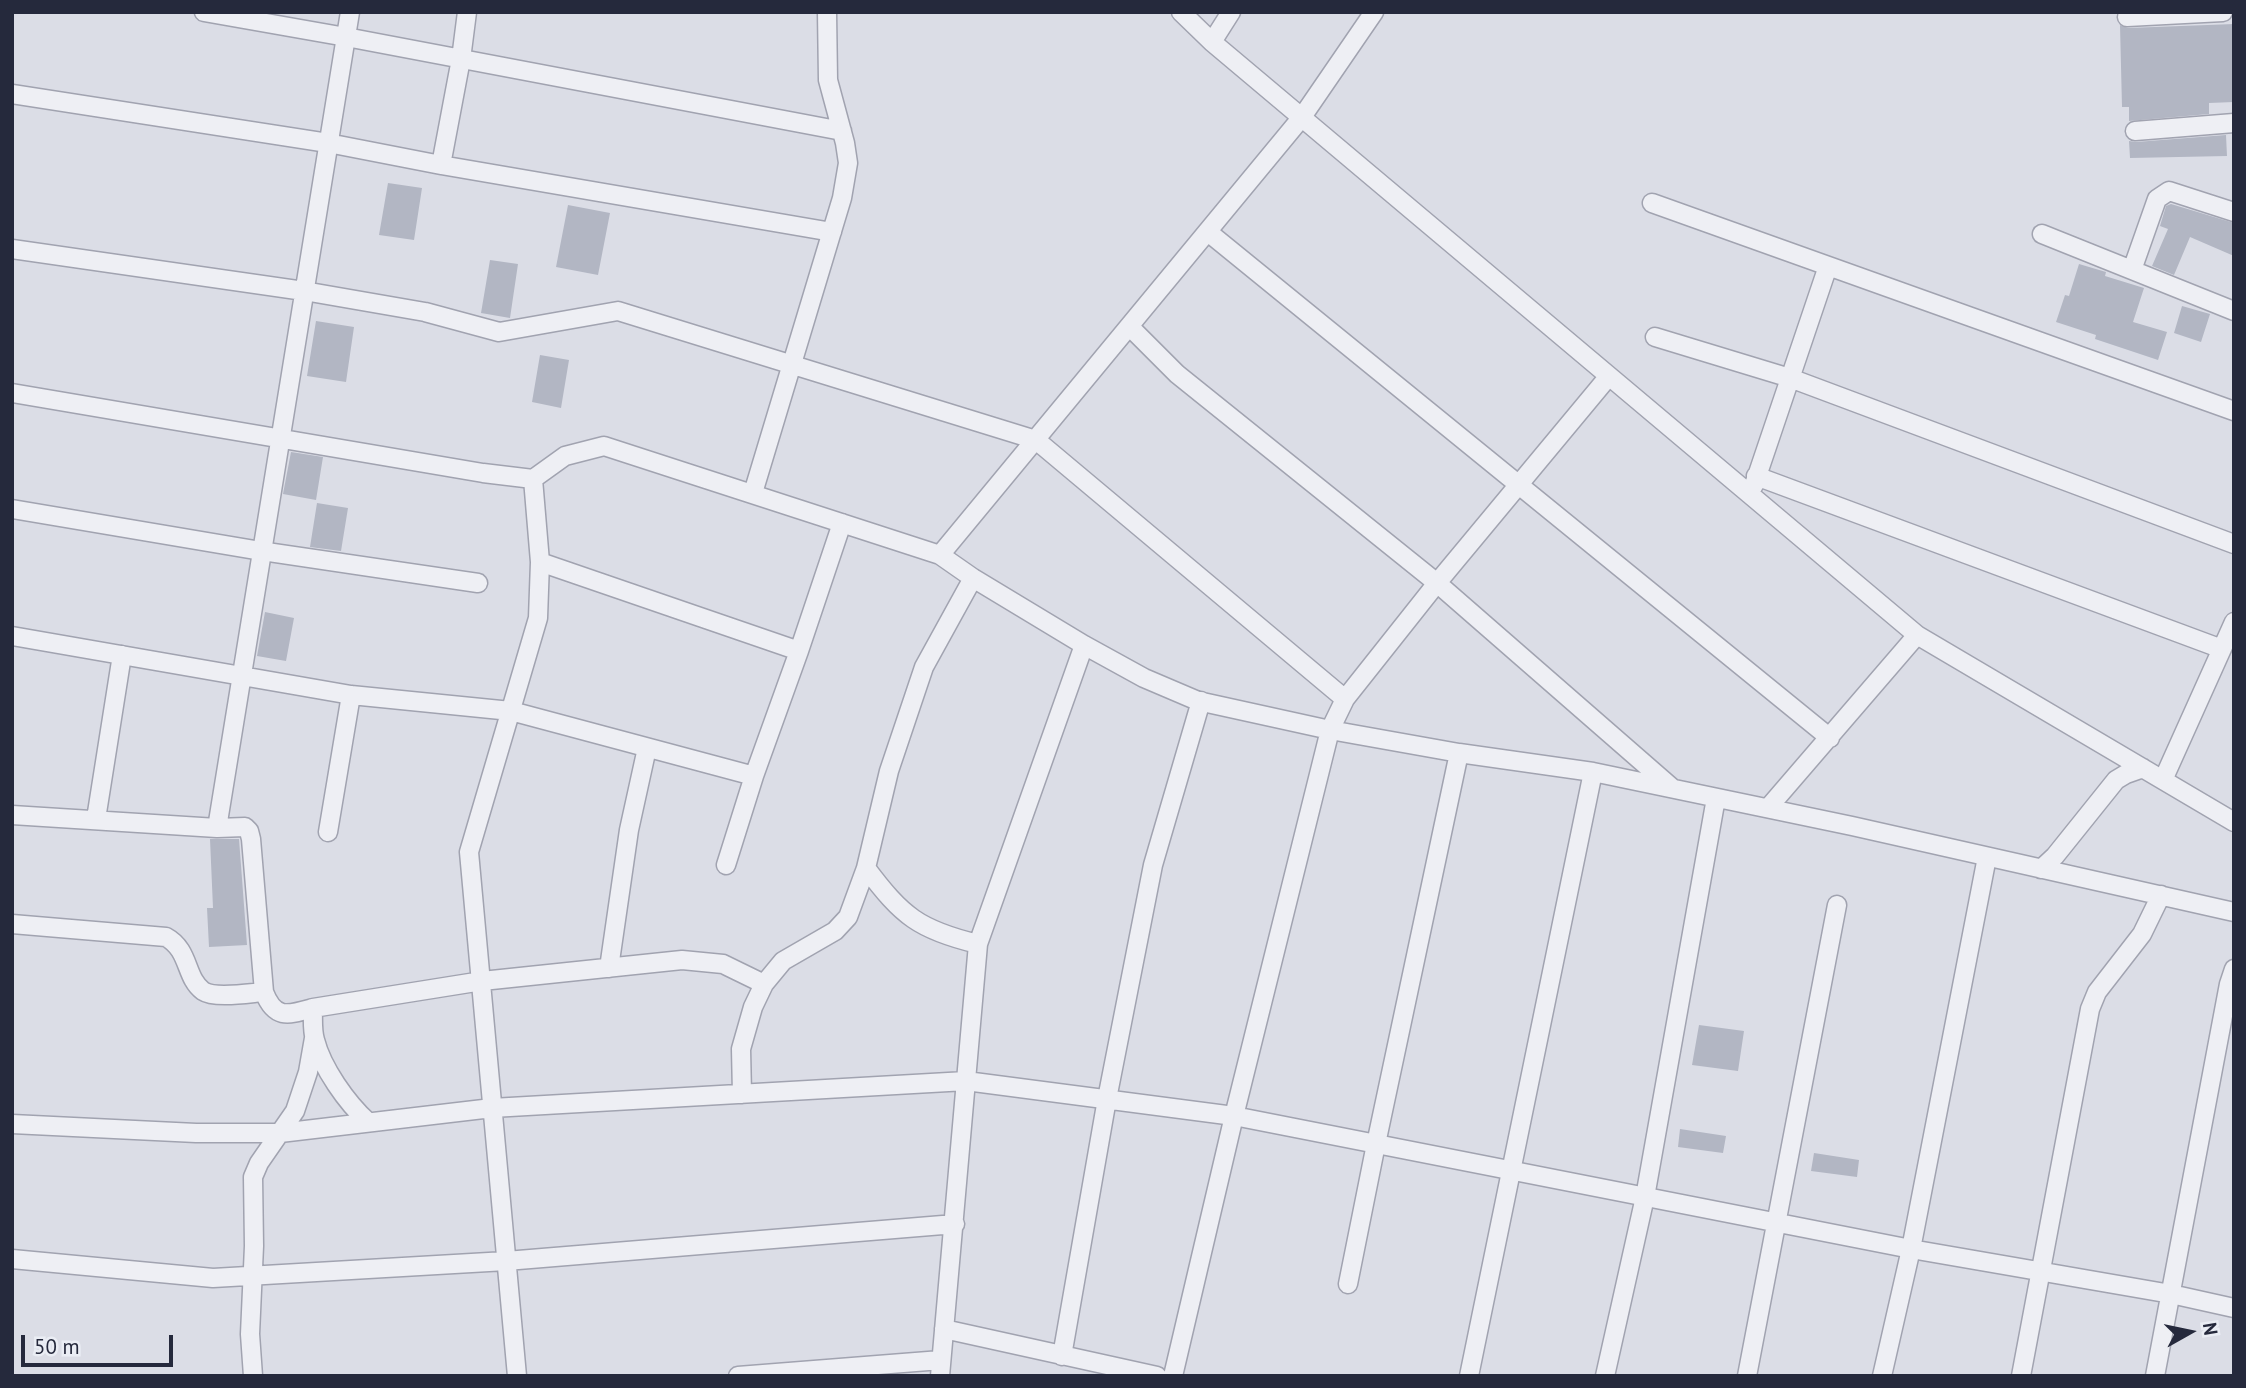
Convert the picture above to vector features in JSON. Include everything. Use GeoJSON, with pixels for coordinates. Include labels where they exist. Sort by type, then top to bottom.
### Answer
{"type":"FeatureCollection","features":[{"type":"Feature","properties":{"kind":"street"},"geometry":{"type":"LineString","coordinates":[[204,12],[842,131]]}},
{"type":"Feature","properties":{"kind":"street"},"geometry":{"type":"LineString","coordinates":[[217,828],[350,12]]}},
{"type":"Feature","properties":{"kind":"street"},"geometry":{"type":"LineString","coordinates":[[441,165],[467,12]]}},
{"type":"Feature","properties":{"kind":"street"},"geometry":{"type":"LineString","coordinates":[[753,493],[842,198],[848,163],[828,80],[827,12]]}},
{"type":"Feature","properties":{"kind":"street"},"geometry":{"type":"LineString","coordinates":[[1181,12],[1212,42],[1917,635],[2234,822]]}},
{"type":"Feature","properties":{"kind":"street"},"geometry":{"type":"LineString","coordinates":[[1212,42],[1231,12]]}},
{"type":"Feature","properties":{"kind":"street"},"geometry":{"type":"LineString","coordinates":[[940,555],[1302,117],[1374,12]]}},
{"type":"Feature","properties":{"kind":"street"},"geometry":{"type":"LineString","coordinates":[[2127,17],[2223,12]]}},
{"type":"Feature","properties":{"kind":"street"},"geometry":{"type":"LineString","coordinates":[[12,94],[328,143],[832,232]]}},
{"type":"Feature","properties":{"kind":"street"},"geometry":{"type":"LineString","coordinates":[[2135,131],[2234,123]]}},
{"type":"Feature","properties":{"kind":"street"},"geometry":{"type":"LineString","coordinates":[[2132,270],[2157,199],[2169,191],[2234,212]]}},
{"type":"Feature","properties":{"kind":"street"},"geometry":{"type":"LineString","coordinates":[[1652,203],[2234,411]]}},
{"type":"Feature","properties":{"kind":"street"},"geometry":{"type":"LineString","coordinates":[[1208,232],[1830,738]]}},
{"type":"Feature","properties":{"kind":"street"},"geometry":{"type":"LineString","coordinates":[[2042,234],[2234,311]]}},
{"type":"Feature","properties":{"kind":"street"},"geometry":{"type":"LineString","coordinates":[[12,249],[303,290],[425,312],[499,331],[618,311],[1036,440],[1345,699]]}},
{"type":"Feature","properties":{"kind":"street"},"geometry":{"type":"LineString","coordinates":[[1751,495],[1828,266]]}},
{"type":"Feature","properties":{"kind":"street"},"geometry":{"type":"LineString","coordinates":[[1129,327],[1177,374],[1437,583],[1673,789]]}},
{"type":"Feature","properties":{"kind":"street"},"geometry":{"type":"LineString","coordinates":[[1655,337],[1790,378],[2234,544]]}},
{"type":"Feature","properties":{"kind":"street"},"geometry":{"type":"LineString","coordinates":[[1173,1376],[1234,1116],[1330,730],[1345,699],[1437,583],[1609,376]]}},
{"type":"Feature","properties":{"kind":"street"},"geometry":{"type":"LineString","coordinates":[[12,393],[533,479],[565,456],[604,446],[940,555],[972,578],[1084,645],[1144,678],[1201,701],[1330,730],[1459,753],[1593,772],[1768,808],[2234,912]]}},
{"type":"Feature","properties":{"kind":"street"},"geometry":{"type":"LineString","coordinates":[[1756,476],[2222,649]]}},
{"type":"Feature","properties":{"kind":"street"},"geometry":{"type":"LineString","coordinates":[[517,1376],[469,852],[538,618],[540,562],[533,479]]}},
{"type":"Feature","properties":{"kind":"street"},"geometry":{"type":"LineString","coordinates":[[12,509],[261,551],[478,583]]}},
{"type":"Feature","properties":{"kind":"street"},"geometry":{"type":"LineString","coordinates":[[726,865],[842,523]]}},
{"type":"Feature","properties":{"kind":"street"},"geometry":{"type":"LineString","coordinates":[[540,562],[799,651]]}},
{"type":"Feature","properties":{"kind":"street"},"geometry":{"type":"LineString","coordinates":[[742,1094],[741,1049],[753,1007],[764,984],[783,961],[835,931],[848,918],[866,867],[889,771],[924,667],[972,578]]}},
{"type":"Feature","properties":{"kind":"street"},"geometry":{"type":"LineString","coordinates":[[2163,780],[2234,622]]}},
{"type":"Feature","properties":{"kind":"street"},"geometry":{"type":"LineString","coordinates":[[1768,808],[1917,635]]}},
{"type":"Feature","properties":{"kind":"street"},"geometry":{"type":"LineString","coordinates":[[12,636],[351,695],[511,711],[754,776]]}},
{"type":"Feature","properties":{"kind":"street"},"geometry":{"type":"LineString","coordinates":[[738,1376],[941,1368],[978,944],[1084,645]]}},
{"type":"Feature","properties":{"kind":"street"},"geometry":{"type":"LineString","coordinates":[[96,819],[122,655]]}},
{"type":"Feature","properties":{"kind":"street"},"geometry":{"type":"LineString","coordinates":[[328,832],[351,695]]}},
{"type":"Feature","properties":{"kind":"street"},"geometry":{"type":"LineString","coordinates":[[1062,1356],[1107,1099],[1153,865],[1201,701]]}},
{"type":"Feature","properties":{"kind":"street"},"geometry":{"type":"LineString","coordinates":[[609,968],[629,830],[647,748]]}},
{"type":"Feature","properties":{"kind":"street"},"geometry":{"type":"LineString","coordinates":[[1348,1284],[1459,753]]}},
{"type":"Feature","properties":{"kind":"street"},"geometry":{"type":"LineString","coordinates":[[2041,869],[2055,856],[2116,780],[2143,768]]}},
{"type":"Feature","properties":{"kind":"street"},"geometry":{"type":"LineString","coordinates":[[1468,1376],[1593,772]]}},
{"type":"Feature","properties":{"kind":"street"},"geometry":{"type":"LineString","coordinates":[[1605,1376],[1645,1197],[1716,798]]}},
{"type":"Feature","properties":{"kind":"street"},"geometry":{"type":"LineString","coordinates":[[12,816],[217,828],[245,827],[249,831],[264,992],[277,1011],[289,1014],[313,1007],[482,981],[682,960],[723,964],[764,984]]}},
{"type":"Feature","properties":{"kind":"street"},"geometry":{"type":"LineString","coordinates":[[1882,1376],[1911,1249],[1987,857]]}},
{"type":"Feature","properties":{"kind":"street"},"geometry":{"type":"LineString","coordinates":[[866,867],[887,896],[908,917],[946,937],[978,944]]}},
{"type":"Feature","properties":{"kind":"street"},"geometry":{"type":"LineString","coordinates":[[2021,1376],[2090,1009],[2097,992],[2142,934],[2161,895]]}},
{"type":"Feature","properties":{"kind":"street"},"geometry":{"type":"LineString","coordinates":[[1747,1376],[1837,905]]}},
{"type":"Feature","properties":{"kind":"street"},"geometry":{"type":"LineString","coordinates":[[12,924],[166,937],[177,943],[203,991],[218,995],[264,992]]}},
{"type":"Feature","properties":{"kind":"street"},"geometry":{"type":"LineString","coordinates":[[2155,1376],[2226,997],[2234,969]]}},
{"type":"Feature","properties":{"kind":"street"},"geometry":{"type":"LineString","coordinates":[[253,1376],[250,1334],[253,1177],[259,1163],[295,1111],[308,1072],[314,1038],[313,1007]]}},
{"type":"Feature","properties":{"kind":"street"},"geometry":{"type":"LineString","coordinates":[[314,1038],[323,1061],[351,1107],[368,1122]]}},
{"type":"Feature","properties":{"kind":"street"},"geometry":{"type":"LineString","coordinates":[[12,1124],[196,1133],[280,1133],[492,1108],[967,1082],[1234,1116],[1911,1249],[2171,1294],[2234,1308]]}},
{"type":"Feature","properties":{"kind":"street"},"geometry":{"type":"LineString","coordinates":[[12,1259],[213,1278],[506,1261],[955,1224]]}},
{"type":"Feature","properties":{"kind":"street"},"geometry":{"type":"LineString","coordinates":[[944,1329],[1157,1376]]}},
{"type":"Feature","properties":{"kind":"building"},"geometry":{"type":"Polygon","coordinates":[[[2234,24],[2234,102],[2209,103],[2209,114],[2129,121],[2129,107],[2122,107],[2120,25],[2128,28],[2234,24]]]}},
{"type":"Feature","properties":{"kind":"building"},"geometry":{"type":"Polygon","coordinates":[[[2226,135],[2227,156],[2130,158],[2129,141],[2226,135]]]}},
{"type":"Feature","properties":{"kind":"building"},"geometry":{"type":"Polygon","coordinates":[[[388,183],[422,188],[414,240],[379,235],[388,183]]]}},
{"type":"Feature","properties":{"kind":"building"},"geometry":{"type":"Polygon","coordinates":[[[2171,204],[2234,223],[2234,256],[2190,237],[2174,275],[2152,266],[2168,229],[2160,226],[2166,206],[2171,204]]]}},
{"type":"Feature","properties":{"kind":"building"},"geometry":{"type":"Polygon","coordinates":[[[568,205],[610,213],[598,275],[556,267],[568,205]]]}},
{"type":"Feature","properties":{"kind":"building"},"geometry":{"type":"Polygon","coordinates":[[[490,260],[518,264],[510,318],[481,313],[490,260]]]}},
{"type":"Feature","properties":{"kind":"building"},"geometry":{"type":"Polygon","coordinates":[[[2079,264],[2106,272],[2105,276],[2144,288],[2133,322],[2167,332],[2158,360],[2095,339],[2096,335],[2056,322],[2065,295],[2069,296],[2079,264]]]}},
{"type":"Feature","properties":{"kind":"building"},"geometry":{"type":"Polygon","coordinates":[[[2182,306],[2210,314],[2201,342],[2174,333],[2182,306]]]}},
{"type":"Feature","properties":{"kind":"building"},"geometry":{"type":"Polygon","coordinates":[[[316,321],[354,327],[346,382],[307,376],[316,321]]]}},
{"type":"Feature","properties":{"kind":"building"},"geometry":{"type":"Polygon","coordinates":[[[540,355],[569,360],[561,408],[532,402],[540,355]]]}},
{"type":"Feature","properties":{"kind":"building"},"geometry":{"type":"Polygon","coordinates":[[[291,452],[323,457],[316,500],[283,494],[291,452]]]}},
{"type":"Feature","properties":{"kind":"building"},"geometry":{"type":"Polygon","coordinates":[[[317,503],[348,508],[341,551],[310,547],[317,503]]]}},
{"type":"Feature","properties":{"kind":"building"},"geometry":{"type":"Polygon","coordinates":[[[265,612],[294,618],[286,661],[257,656],[265,612]]]}},
{"type":"Feature","properties":{"kind":"building"},"geometry":{"type":"Polygon","coordinates":[[[210,839],[239,839],[247,945],[209,947],[207,908],[213,908],[210,839]]]}},
{"type":"Feature","properties":{"kind":"building"},"geometry":{"type":"Polygon","coordinates":[[[1699,1025],[1744,1031],[1738,1071],[1692,1065],[1699,1025]]]}},
{"type":"Feature","properties":{"kind":"building"},"geometry":{"type":"Polygon","coordinates":[[[1680,1129],[1726,1136],[1723,1153],[1678,1147],[1680,1129]]]}},
{"type":"Feature","properties":{"kind":"building"},"geometry":{"type":"Polygon","coordinates":[[[1814,1153],[1859,1160],[1857,1177],[1811,1171],[1814,1153]]]}}]}
